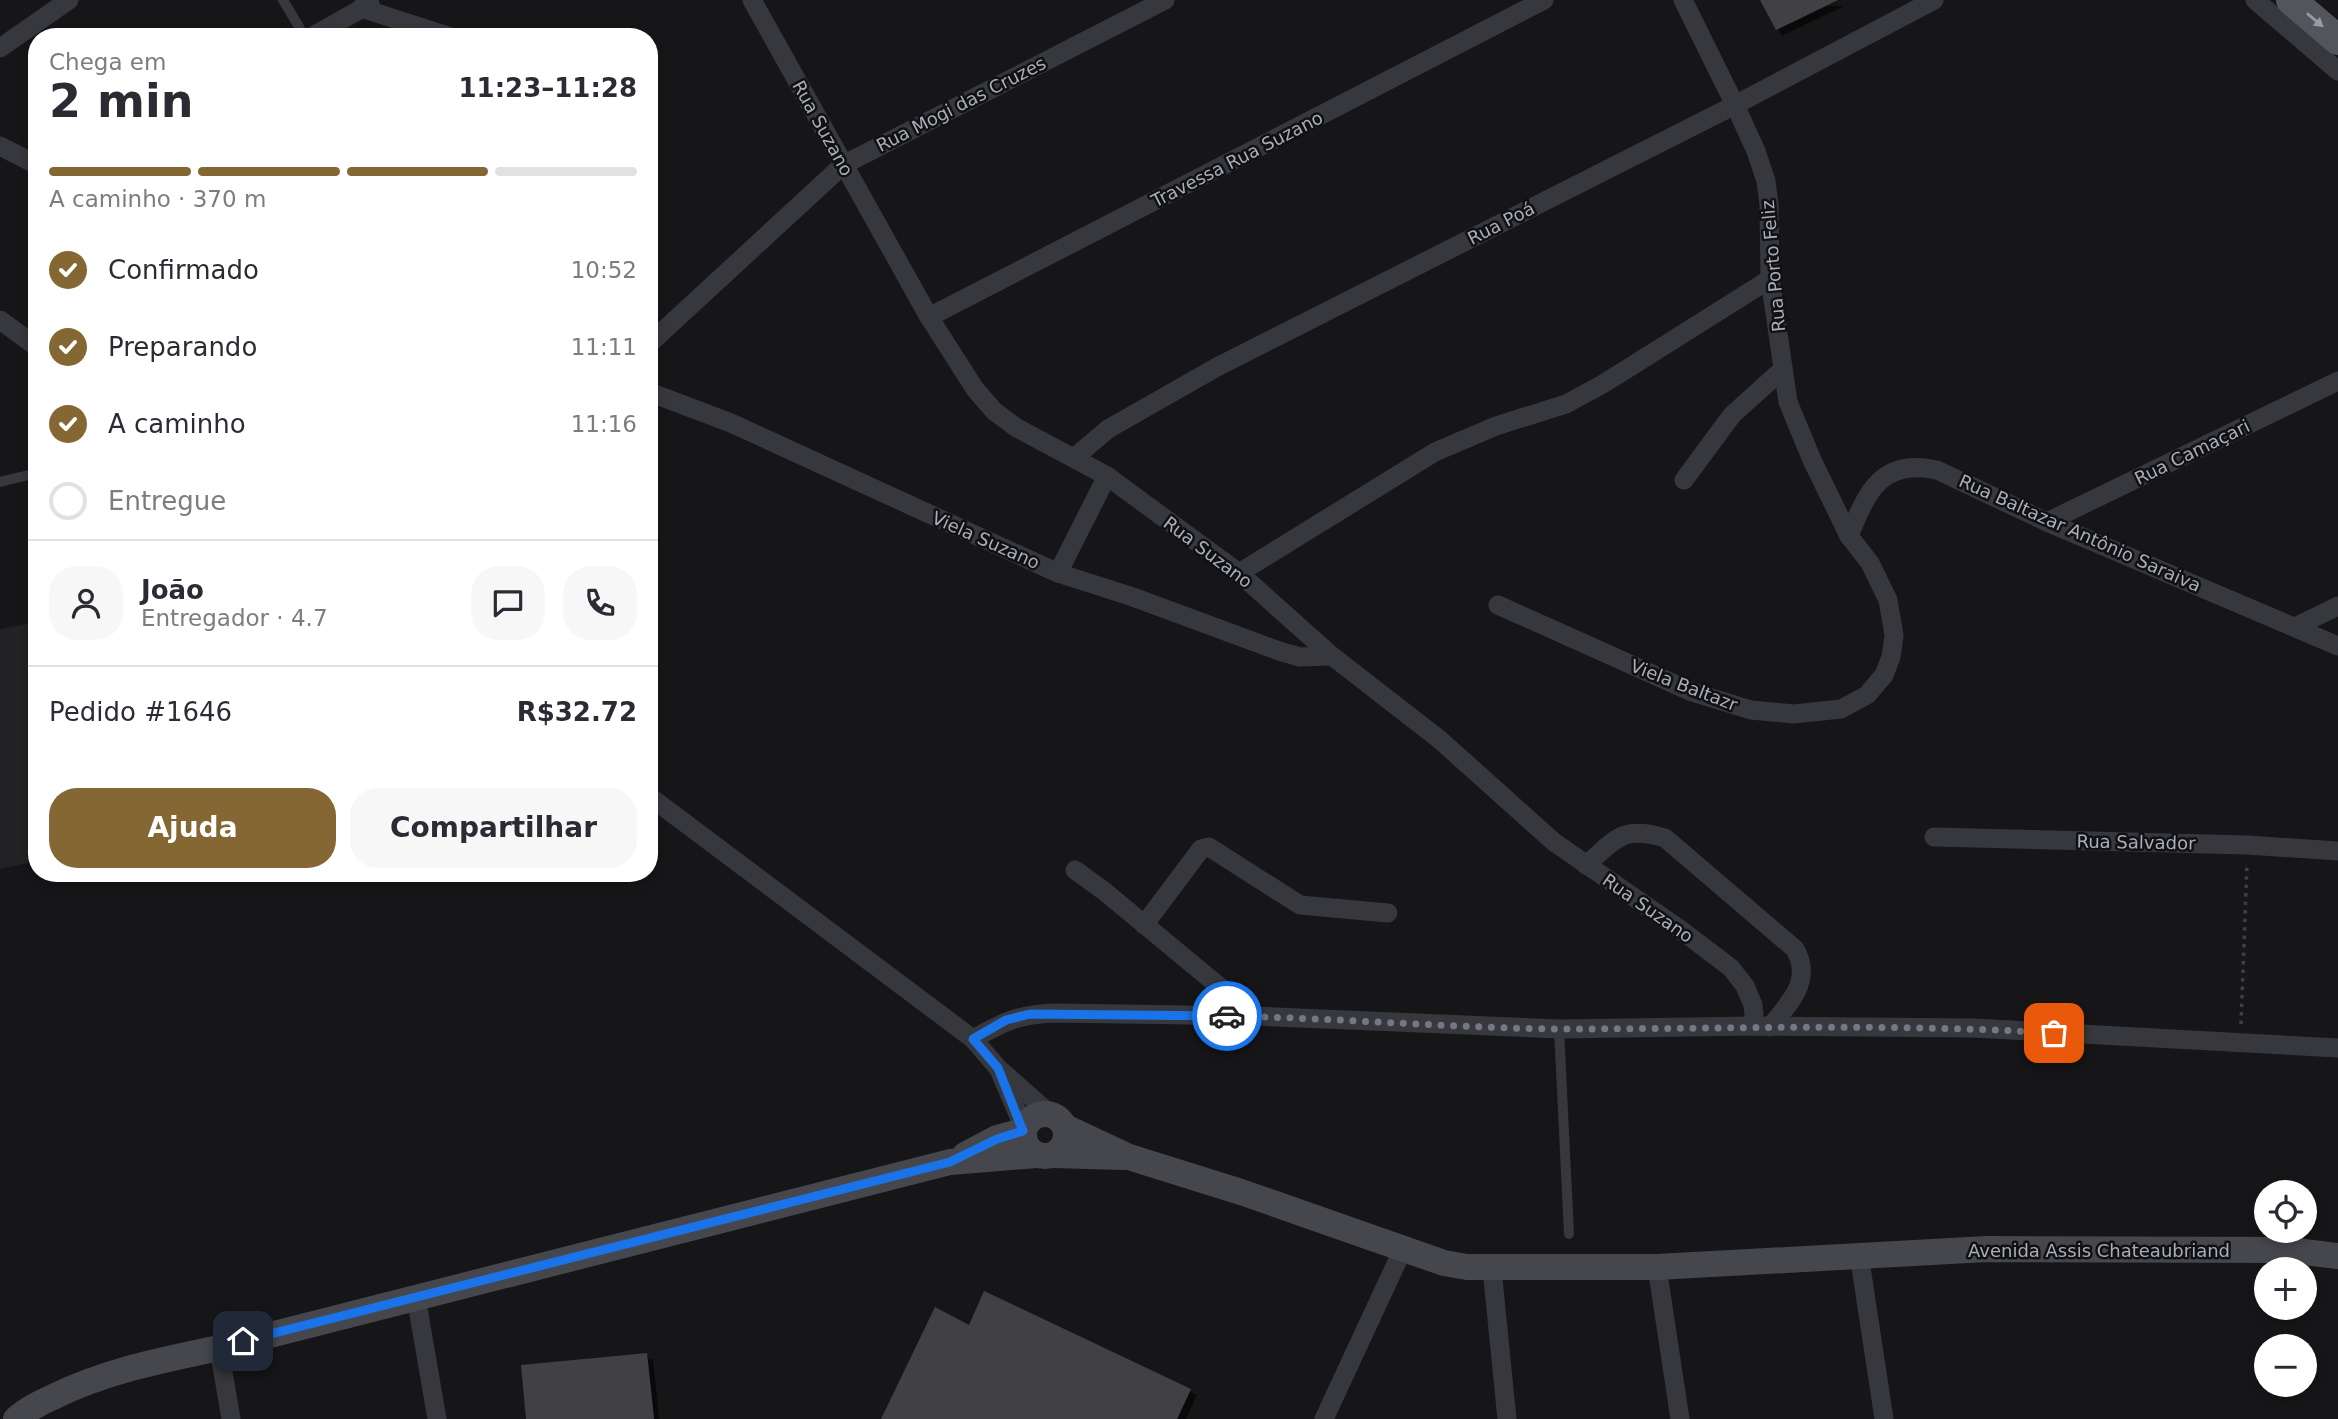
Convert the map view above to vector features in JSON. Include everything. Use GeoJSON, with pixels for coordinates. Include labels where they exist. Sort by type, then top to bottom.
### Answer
{"type":"FeatureCollection","features":[{"type":"Feature","properties":{"kind":"main road"},"geometry":{"type":"LineString","coordinates":[[2291,0],[2338,40]]}},
{"type":"Feature","properties":{"kind":"main road"},"geometry":{"type":"LineString","coordinates":[[1058,1120],[1065,1140],[1058,1151],[1045,1155],[1028,1148],[1023,1137],[1024,1130],[1027,1122],[1037,1114],[1058,1120],[1129,1157]]}},
{"type":"Feature","properties":{"kind":"main road"},"geometry":{"type":"LineString","coordinates":[[950,1162],[997,1139],[1024,1130]]}},
{"type":"Feature","properties":{"kind":"main road"},"geometry":{"type":"LineString","coordinates":[[23,1416],[84,1382],[132,1367],[219,1348],[950,1162],[1045,1155],[1129,1157]]}},
{"type":"Feature","properties":{"kind":"main road","name":"Avenida Assis Chateaubriand"},"geometry":{"type":"LineString","coordinates":[[1129,1157],[1241,1192],[1444,1263],[1492,1269],[1657,1268],[1859,1254],[2000,1249],[2288,1250],[2338,1256]]}},
{"type":"Feature","properties":{"kind":"street"},"geometry":{"type":"LineString","coordinates":[[29,28],[69,0]]}},
{"type":"Feature","properties":{"kind":"street","name":"Rua Suzano"},"geometry":{"type":"LineString","coordinates":[[752,0],[929,317],[975,389],[994,411],[1017,428],[1107,476],[1239,573],[1332,656],[1439,739],[1554,842],[1731,968],[1745,986],[1763,1026]]}},
{"type":"Feature","properties":{"kind":"street","name":"Rua Mogi das Cruzes"},"geometry":{"type":"LineString","coordinates":[[658,336],[843,165],[1164,0]]}},
{"type":"Feature","properties":{"kind":"street","name":"Travessa Rua Suzano"},"geometry":{"type":"LineString","coordinates":[[929,317],[1544,0]]}},
{"type":"Feature","properties":{"kind":"street","name":"Rua Porto Feliz"},"geometry":{"type":"LineString","coordinates":[[1683,0],[1756,150],[1766,181],[1770,279],[1788,402],[1812,460],[1849,536]]}},
{"type":"Feature","properties":{"kind":"street","name":"Rua Poá"},"geometry":{"type":"LineString","coordinates":[[1075,457],[1108,429],[1217,367],[1735,105],[1934,0]]}},
{"type":"Feature","properties":{"kind":"street"},"geometry":{"type":"LineString","coordinates":[[2255,0],[2338,71]]}},
{"type":"Feature","properties":{"kind":"street"},"geometry":{"type":"LineString","coordinates":[[327,28],[369,4],[429,28]]}},
{"type":"Feature","properties":{"kind":"street"},"geometry":{"type":"LineString","coordinates":[[0,48],[28,29]]}},
{"type":"Feature","properties":{"kind":"street"},"geometry":{"type":"LineString","coordinates":[[0,146],[28,160]]}},
{"type":"Feature","properties":{"kind":"street"},"geometry":{"type":"LineString","coordinates":[[1239,573],[1435,452],[1496,426],[1566,404],[1603,384],[1770,279]]}},
{"type":"Feature","properties":{"kind":"street"},"geometry":{"type":"LineString","coordinates":[[0,320],[28,340]]}},
{"type":"Feature","properties":{"kind":"street"},"geometry":{"type":"LineString","coordinates":[[1684,480],[1732,415],[1783,369]]}},
{"type":"Feature","properties":{"kind":"street","name":"Rua Camaçari"},"geometry":{"type":"LineString","coordinates":[[2047,522],[2338,381]]}},
{"type":"Feature","properties":{"kind":"street","name":"Viela Suzano"},"geometry":{"type":"LineString","coordinates":[[658,395],[731,423],[1058,573],[1133,597],[1279,651],[1300,657],[1332,656]]}},
{"type":"Feature","properties":{"kind":"street","name":"Rua Baltazar Antônio Saraiva"},"geometry":{"type":"LineString","coordinates":[[1849,536],[1872,488],[1886,474],[1920,466],[1937,470],[2047,522],[2338,646]]}},
{"type":"Feature","properties":{"kind":"street"},"geometry":{"type":"LineString","coordinates":[[1058,573],[1107,476]]}},
{"type":"Feature","properties":{"kind":"street","name":"Viela Baltazr"},"geometry":{"type":"LineString","coordinates":[[1498,605],[1692,692],[1751,710],[1794,714],[1841,709],[1867,695],[1884,675],[1891,657],[1894,635],[1888,600],[1870,563],[1849,536]]}},
{"type":"Feature","properties":{"kind":"street"},"geometry":{"type":"LineString","coordinates":[[2295,627],[2338,607]]}},
{"type":"Feature","properties":{"kind":"street"},"geometry":{"type":"LineString","coordinates":[[658,803],[973,1039],[998,1068],[1058,1120]]}},
{"type":"Feature","properties":{"kind":"street"},"geometry":{"type":"LineString","coordinates":[[1586,865],[1620,836],[1650,833],[1665,838],[1795,948],[1800,957],[1802,982],[1797,993],[1763,1026]]}},
{"type":"Feature","properties":{"kind":"street","name":"Rua Salvador"},"geometry":{"type":"LineString","coordinates":[[1934,837],[2247,845],[2338,851]]}},
{"type":"Feature","properties":{"kind":"street"},"geometry":{"type":"LineString","coordinates":[[1144,925],[1200,849],[1209,847],[1300,905],[1388,912]]}},
{"type":"Feature","properties":{"kind":"street"},"geometry":{"type":"LineString","coordinates":[[1075,870],[1255,1016]]}},
{"type":"Feature","properties":{"kind":"street"},"geometry":{"type":"LineString","coordinates":[[973,1039],[1006,1020],[1030,1014],[1255,1016],[1559,1029],[1763,1026],[1974,1028],[2338,1048]]}},
{"type":"Feature","properties":{"kind":"street"},"geometry":{"type":"LineString","coordinates":[[998,1068],[1024,1130]]}},
{"type":"Feature","properties":{"kind":"street"},"geometry":{"type":"LineString","coordinates":[[1324,1419],[1403,1249]]}},
{"type":"Feature","properties":{"kind":"street"},"geometry":{"type":"LineString","coordinates":[[1859,1254],[1884,1419]]}},
{"type":"Feature","properties":{"kind":"street"},"geometry":{"type":"LineString","coordinates":[[1657,1268],[1680,1419]]}},
{"type":"Feature","properties":{"kind":"street"},"geometry":{"type":"LineString","coordinates":[[1492,1269],[1507,1419]]}},
{"type":"Feature","properties":{"kind":"street"},"geometry":{"type":"LineString","coordinates":[[416,1297],[437,1419]]}},
{"type":"Feature","properties":{"kind":"street"},"geometry":{"type":"LineString","coordinates":[[219,1348],[231,1419]]}},
{"type":"Feature","properties":{"kind":"lane"},"geometry":{"type":"LineString","coordinates":[[283,0],[300,28]]}},
{"type":"Feature","properties":{"kind":"lane"},"geometry":{"type":"LineString","coordinates":[[0,482],[28,475]]}},
{"type":"Feature","properties":{"kind":"lane"},"geometry":{"type":"LineString","coordinates":[[1559,1029],[1569,1234]]}},
{"type":"Feature","properties":{"kind":"path"},"geometry":{"type":"LineString","coordinates":[[2240,1043],[2247,845]]}},
{"type":"Feature","properties":{"kind":"shaded area"},"geometry":{"type":"Polygon","coordinates":[[[28,624],[28,863],[0,869],[0,629],[28,624]]]}},
{"type":"Feature","properties":{"kind":"building"},"geometry":{"type":"Polygon","coordinates":[[[1760,0],[1838,0],[1776,30],[1760,0]]]}},
{"type":"Feature","properties":{"kind":"building"},"geometry":{"type":"Polygon","coordinates":[[[984,1291],[1191,1389],[1177,1419],[881,1419],[935,1307],[969,1325],[984,1291]]]}},
{"type":"Feature","properties":{"kind":"building"},"geometry":{"type":"Polygon","coordinates":[[[647,1353],[654,1419],[526,1419],[521,1365],[647,1353]]]}},
{"type":"Feature","properties":{"kind":"way so far"},"geometry":{"type":"LineString","coordinates":[[1227,1016],[1559,1029],[1755,1026],[1974,1028],[2054,1033]]}},
{"type":"Feature","properties":{"kind":"route"},"geometry":{"type":"LineString","coordinates":[[243,1341],[950,1162],[1024,1129],[998,1068],[973,1039],[1006,1020],[1030,1014],[1058,1013],[1227,1016]]}}]}
